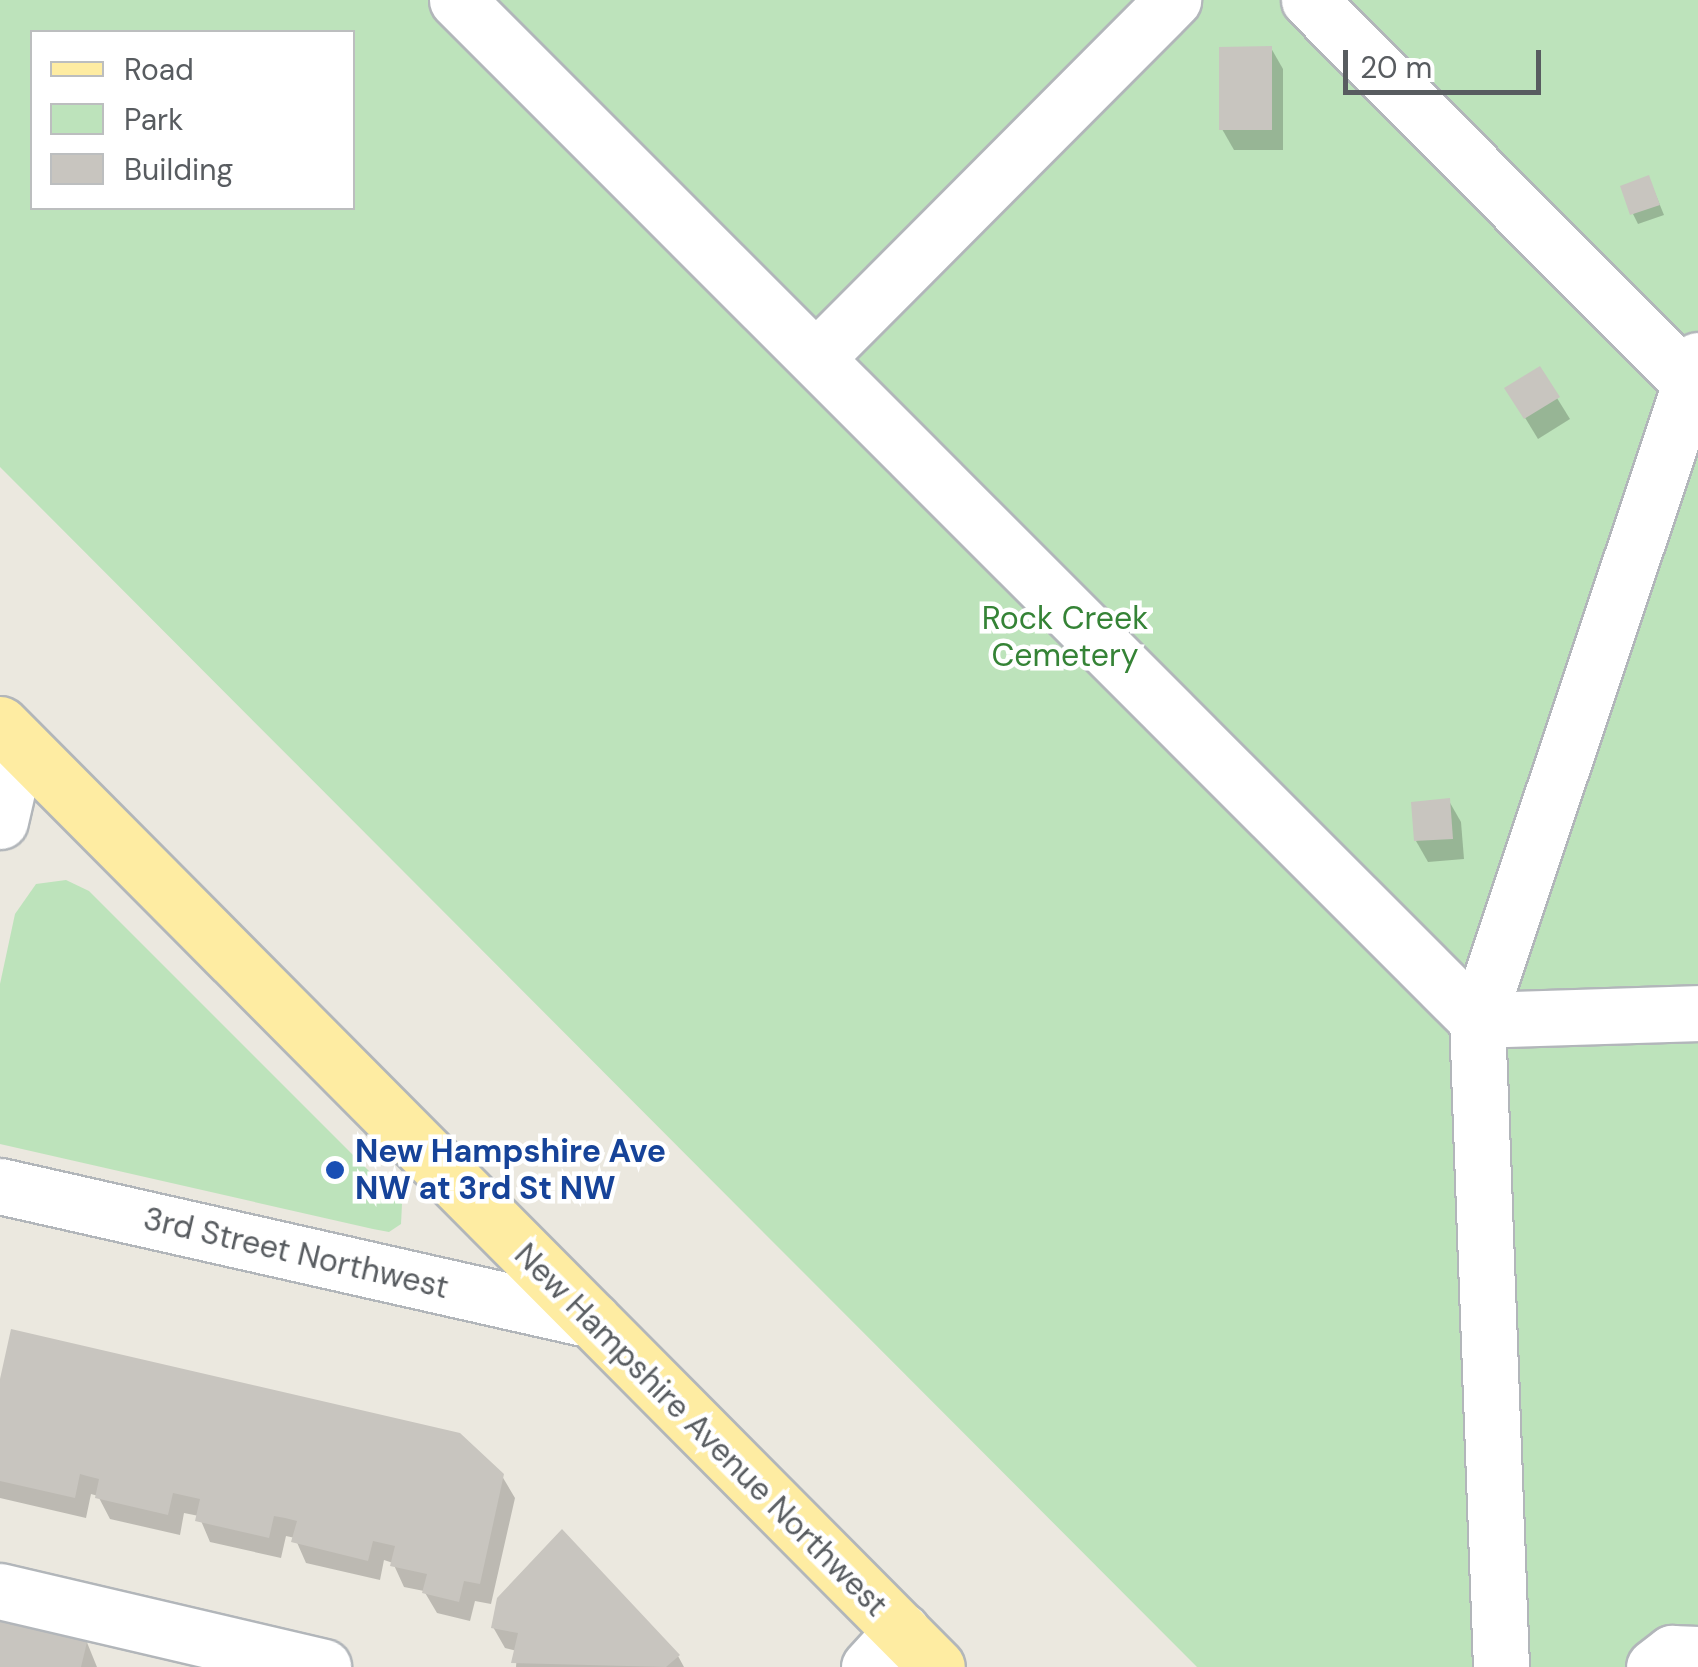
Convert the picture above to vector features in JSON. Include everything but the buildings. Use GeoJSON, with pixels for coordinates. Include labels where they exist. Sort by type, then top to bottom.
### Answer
{"type":"FeatureCollection","features":[{"type":"Feature","properties":{"kind":"main road","name":"New Hampshire Avenue Northwest"},"geometry":{"type":"LineString","coordinates":[[9,734],[592,1320],[903,1655]]}},
{"type":"Feature","properties":{"kind":"street"},"geometry":{"type":"LineString","coordinates":[[457,0],[1477,1020],[1698,1013]]}},
{"type":"Feature","properties":{"kind":"street"},"geometry":{"type":"LineString","coordinates":[[816,358],[1173,0]]}},
{"type":"Feature","properties":{"kind":"street"},"geometry":{"type":"LineString","coordinates":[[1309,0],[1694,372],[1477,1020],[1501,1667]]}},
{"type":"Feature","properties":{"kind":"street"},"geometry":{"type":"LineString","coordinates":[[0,820],[9,734]]}},
{"type":"Feature","properties":{"kind":"street","name":"3rd Street Northwest"},"geometry":{"type":"LineString","coordinates":[[0,1186],[592,1320]]}},
{"type":"Feature","properties":{"kind":"street"},"geometry":{"type":"LineString","coordinates":[[0,1591],[323,1667]]}},
{"type":"Feature","properties":{"kind":"street"},"geometry":{"type":"LineString","coordinates":[[1654,1667],[1672,1653],[1698,1654]]}},
{"type":"Feature","properties":{"kind":"green space","name":"Rock Creek Cemetery"},"geometry":{"type":"Polygon","coordinates":[[[0,0],[1698,0],[1698,1667],[1197,1667],[0,467],[0,0]]]}},
{"type":"Feature","properties":{"kind":"green space"},"geometry":{"type":"Polygon","coordinates":[[[66,880],[89,891],[402,1204],[401,1224],[389,1232],[373,1229],[0,1144],[0,984],[15,914],[36,884],[66,880]]]}},
{"type":"Feature","properties":{"kind":"place","name":"New Hampshire Ave NW at 3rd St NW"},"geometry":{"type":"Point","coordinates":[335,1170]}}]}
